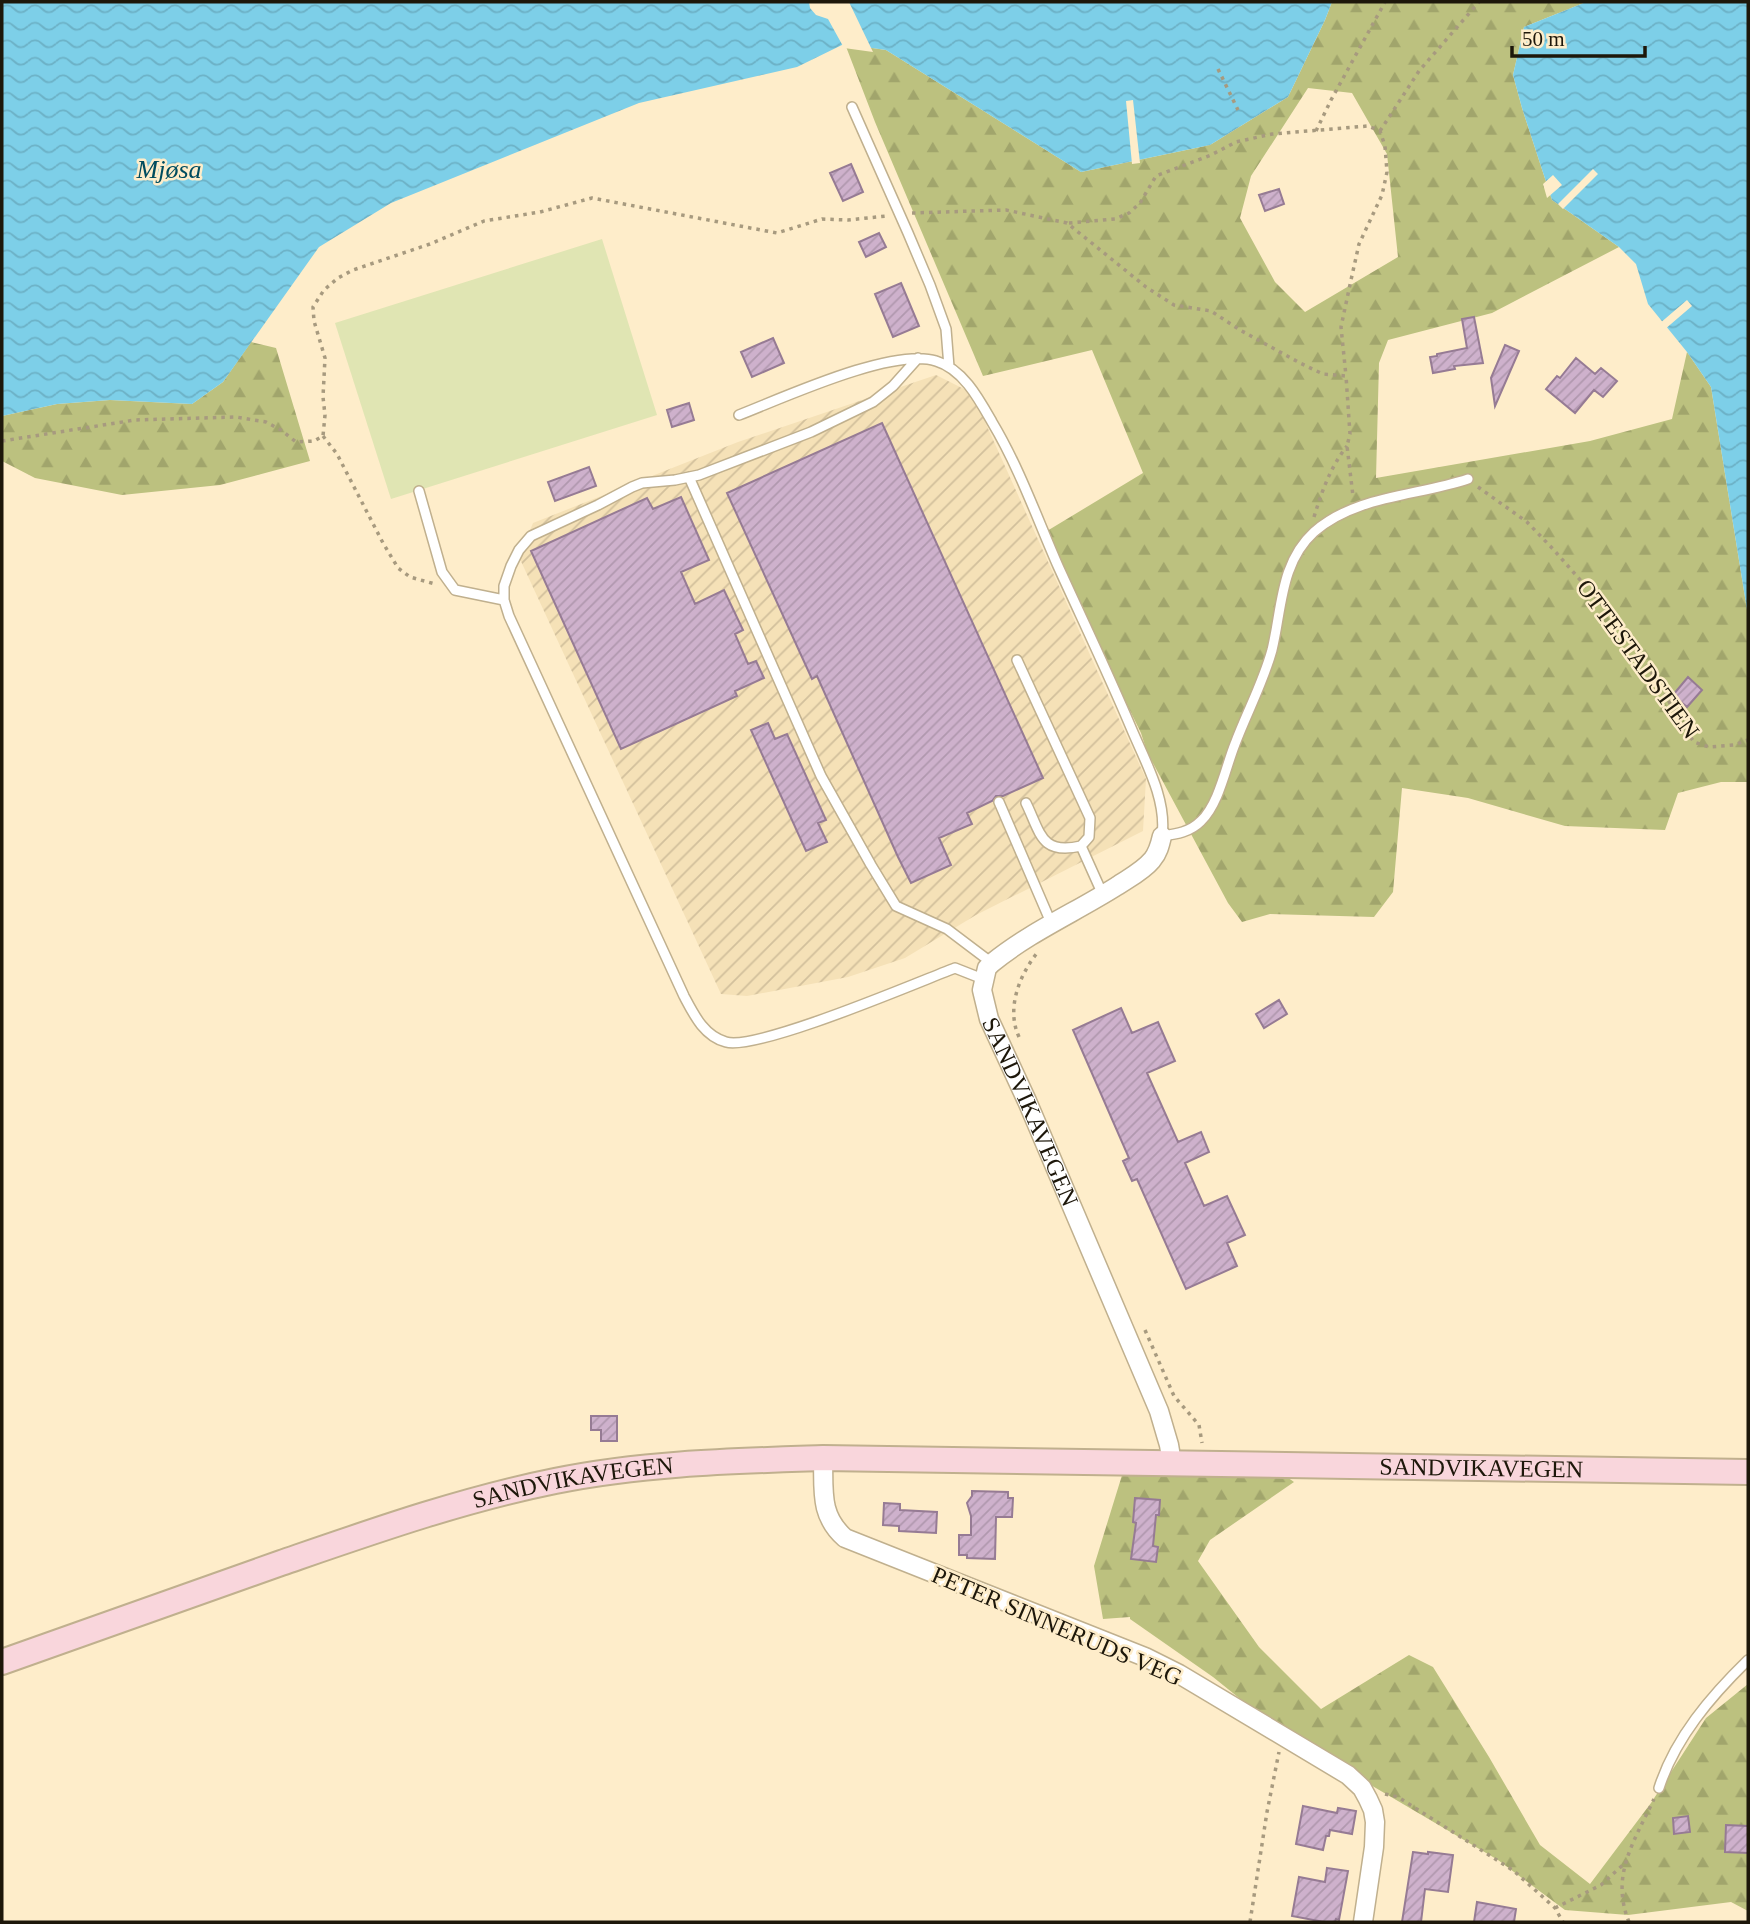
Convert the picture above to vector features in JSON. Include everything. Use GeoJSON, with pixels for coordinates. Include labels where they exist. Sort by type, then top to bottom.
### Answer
{"type":"FeatureCollection","features":[{"type":"Feature","properties":{"kind":"main road","name":"SANDVIKAVEGEN"},"geometry":{"type":"LineString","coordinates":[[2,1661],[368,1533],[496,1494],[618,1471],[729,1461],[823,1458],[1748,1472]]}},
{"type":"Feature","properties":{"kind":"street"},"geometry":{"type":"LineString","coordinates":[[983,979],[987,968],[1003,954],[1103,895],[1147,865],[1159,850],[1163,836]]}},
{"type":"Feature","properties":{"kind":"street","name":"SANDVIKAVEGEN"},"geometry":{"type":"LineString","coordinates":[[983,979],[982,990],[989,1019],[1027,1101],[1159,1411],[1172,1463]]}},
{"type":"Feature","properties":{"kind":"street","name":"PETER SINNERUDS VEG"},"geometry":{"type":"LineString","coordinates":[[823,1458],[826,1514],[845,1538],[1145,1657],[1179,1674],[1335,1766],[1362,1788]]}},
{"type":"Feature","properties":{"kind":"street"},"geometry":{"type":"LineString","coordinates":[[1362,1788],[1373,1810],[1375,1834],[1363,1922]]}},
{"type":"Feature","properties":{"kind":"lane"},"geometry":{"type":"LineString","coordinates":[[852,107],[926,275],[946,329],[949,367]]}},
{"type":"Feature","properties":{"kind":"lane"},"geometry":{"type":"LineString","coordinates":[[918,358],[893,386],[857,411],[757,454],[689,477],[632,486],[531,536],[519,550],[511,566],[504,586],[504,600],[514,628],[684,996],[695,1018],[709,1034],[728,1043],[751,1041],[832,1016],[955,968],[983,979]]}},
{"type":"Feature","properties":{"kind":"lane"},"geometry":{"type":"LineString","coordinates":[[739,415],[850,372],[893,361],[918,358],[935,360],[962,378],[1005,444],[1148,767],[1164,817],[1163,836],[1182,834],[1200,822],[1212,805],[1268,663],[1288,573],[1295,556],[1308,539],[1328,522],[1356,508],[1468,479]]}},
{"type":"Feature","properties":{"kind":"lane"},"geometry":{"type":"LineString","coordinates":[[689,477],[821,776],[896,906],[947,929],[992,963]]}},
{"type":"Feature","properties":{"kind":"lane"},"geometry":{"type":"LineString","coordinates":[[419,491],[442,572],[455,590],[504,600]]}},
{"type":"Feature","properties":{"kind":"lane"},"geometry":{"type":"LineString","coordinates":[[1017,660],[1090,818],[1089,837],[1082,846],[1055,848],[1045,842],[1026,803]]}},
{"type":"Feature","properties":{"kind":"lane"},"geometry":{"type":"LineString","coordinates":[[999,802],[1052,925]]}},
{"type":"Feature","properties":{"kind":"lane"},"geometry":{"type":"LineString","coordinates":[[1082,846],[1103,895]]}},
{"type":"Feature","properties":{"kind":"lane"},"geometry":{"type":"LineString","coordinates":[[1659,1788],[1667,1764],[1693,1722],[1748,1660]]}},
{"type":"Feature","properties":{"kind":"path"},"geometry":{"type":"LineString","coordinates":[[1316,131],[1385,2]]}},
{"type":"Feature","properties":{"kind":"path"},"geometry":{"type":"LineString","coordinates":[[1380,131],[1419,71],[1479,2]]}},
{"type":"Feature","properties":{"kind":"path"},"geometry":{"type":"LineString","coordinates":[[1218,69],[1238,110]]}},
{"type":"Feature","properties":{"kind":"path"},"geometry":{"type":"LineString","coordinates":[[455,590],[410,577],[398,568],[337,454],[323,436],[326,415],[323,397],[325,358],[314,321],[313,307],[324,290],[353,270],[430,244],[484,221],[540,212],[592,198],[777,233],[821,219],[848,220],[930,211],[1006,209],[1067,223],[1115,219],[1129,213],[1140,203],[1156,176],[1211,155],[1236,142],[1272,134],[1368,126],[1380,131],[1385,146],[1387,172],[1382,195],[1359,244],[1341,327],[1350,434],[1347,446],[1356,508]]}},
{"type":"Feature","properties":{"kind":"path"},"geometry":{"type":"LineString","coordinates":[[1067,223],[1146,287],[1174,304],[1210,311],[1300,363],[1323,373],[1346,376]]}},
{"type":"Feature","properties":{"kind":"path"},"geometry":{"type":"LineString","coordinates":[[2,441],[135,420],[166,418],[236,417],[266,422],[296,442],[314,441],[323,436]]}},
{"type":"Feature","properties":{"kind":"path"},"geometry":{"type":"LineString","coordinates":[[1308,539],[1325,481],[1347,446]]}},
{"type":"Feature","properties":{"kind":"path","name":"OTTESTADSTIEN"},"geometry":{"type":"LineString","coordinates":[[1468,479],[1527,522],[1611,615],[1660,685],[1694,742],[1709,747],[1734,745],[1748,740]]}},
{"type":"Feature","properties":{"kind":"path"},"geometry":{"type":"LineString","coordinates":[[1021,1041],[1015,1029],[1014,1007],[1018,983],[1038,953]]}},
{"type":"Feature","properties":{"kind":"path"},"geometry":{"type":"LineString","coordinates":[[1141,1320],[1174,1396],[1199,1425],[1202,1445]]}},
{"type":"Feature","properties":{"kind":"path"},"geometry":{"type":"LineString","coordinates":[[1250,1922],[1266,1812],[1283,1737]]}},
{"type":"Feature","properties":{"kind":"path"},"geometry":{"type":"LineString","coordinates":[[1362,1788],[1398,1797],[1514,1871],[1555,1908],[1563,1922]]}},
{"type":"Feature","properties":{"kind":"path"},"geometry":{"type":"LineString","coordinates":[[1629,1922],[1623,1907],[1625,1863],[1659,1788]]}},
{"type":"Feature","properties":{"kind":"path"},"geometry":{"type":"LineString","coordinates":[[1555,1908],[1601,1885],[1625,1863]]}},
{"type":"Feature","properties":{"kind":"shaded area"},"geometry":{"type":"Polygon","coordinates":[[[936,375],[972,393],[1146,779],[1143,831],[976,915],[905,958],[848,977],[747,996],[721,994],[519,557],[533,523],[738,442],[936,375]]]}},
{"type":"Feature","properties":{"kind":"green space"},"geometry":{"type":"Polygon","coordinates":[[[1332,2],[1586,2],[1524,27],[1513,75],[1552,200],[1619,247],[1492,313],[1388,340],[1379,363],[1376,478],[1590,441],[1672,419],[1687,352],[1711,387],[1748,616],[1748,782],[1721,782],[1678,793],[1665,830],[1565,826],[1468,798],[1402,788],[1393,892],[1374,917],[1270,914],[1242,922],[1228,903],[1147,752],[1141,733],[1094,638],[1047,531],[1143,473],[1092,350],[983,376],[875,122],[845,44],[886,50],[1081,172],[1210,145],[1288,97],[1332,2]],[[1308,88],[1251,176],[1240,218],[1275,282],[1305,312],[1398,257],[1387,154],[1352,93],[1308,88]]]}},
{"type":"Feature","properties":{"kind":"green space"},"geometry":{"type":"Polygon","coordinates":[[[602,239],[657,415],[391,499],[335,323],[602,239]]]}},
{"type":"Feature","properties":{"kind":"green space"},"geometry":{"type":"Polygon","coordinates":[[[251,342],[276,348],[310,461],[220,485],[122,495],[35,478],[2,461],[2,416],[57,404],[110,400],[192,404],[223,382],[251,342]]]}},
{"type":"Feature","properties":{"kind":"green space"},"geometry":{"type":"Polygon","coordinates":[[[1273,1467],[1294,1482],[1210,1540],[1198,1561],[1259,1647],[1321,1709],[1409,1655],[1433,1667],[1540,1845],[1590,1884],[1651,1803],[1706,1718],[1748,1684],[1748,1911],[1731,1902],[1628,1915],[1565,1910],[1498,1860],[1295,1743],[1213,1677],[1130,1617],[1103,1619],[1094,1566],[1123,1472],[1273,1467]]]}},
{"type":"Feature","properties":{"kind":"water","name":"Mjøsa"},"geometry":{"type":"Polygon","coordinates":[[[2,2],[1332,2],[1288,97],[1210,145],[1081,172],[886,50],[844,44],[797,67],[639,103],[391,203],[319,247],[223,382],[192,404],[110,400],[57,404],[2,416],[2,2]]]}},
{"type":"Feature","properties":{"kind":"water"},"geometry":{"type":"Polygon","coordinates":[[[1586,2],[1748,2],[1748,616],[1711,387],[1648,304],[1636,264],[1619,247],[1552,200],[1513,75],[1524,27],[1586,2]]]}},
{"type":"Feature","properties":{"kind":"pier"},"geometry":{"type":"Polygon","coordinates":[[[809,2],[849,2],[873,52],[844,48],[828,19],[816,15],[809,2]]]}},
{"type":"Feature","properties":{"kind":"pier"},"geometry":{"type":"Polygon","coordinates":[[[1133,100],[1140,163],[1132,164],[1126,101],[1133,100]]]}},
{"type":"Feature","properties":{"kind":"pier"},"geometry":{"type":"Polygon","coordinates":[[[1593,169],[1598,174],[1563,209],[1558,204],[1593,169]]]}},
{"type":"Feature","properties":{"kind":"pier"},"geometry":{"type":"Polygon","coordinates":[[[1553,175],[1562,185],[1547,198],[1543,184],[1553,175]]]}},
{"type":"Feature","properties":{"kind":"pier"},"geometry":{"type":"Polygon","coordinates":[[[1687,300],[1692,306],[1664,330],[1659,324],[1687,300]]]}},
{"type":"Feature","properties":{"kind":"building"},"geometry":{"type":"Polygon","coordinates":[[[851,164],[863,192],[843,201],[830,173],[851,164]]]}},
{"type":"Feature","properties":{"kind":"building"},"geometry":{"type":"Polygon","coordinates":[[[1279,189],[1284,204],[1265,211],[1259,195],[1279,189]]]}},
{"type":"Feature","properties":{"kind":"building"},"geometry":{"type":"Polygon","coordinates":[[[879,233],[886,247],[866,257],[859,242],[879,233]]]}},
{"type":"Feature","properties":{"kind":"building"},"geometry":{"type":"Polygon","coordinates":[[[901,283],[919,326],[893,337],[875,294],[901,283]]]}},
{"type":"Feature","properties":{"kind":"building"},"geometry":{"type":"Polygon","coordinates":[[[1474,317],[1483,363],[1454,366],[1455,369],[1433,373],[1430,357],[1467,348],[1462,319],[1474,317]]]}},
{"type":"Feature","properties":{"kind":"building"},"geometry":{"type":"Polygon","coordinates":[[[773,338],[784,363],[752,377],[741,352],[773,338]]]}},
{"type":"Feature","properties":{"kind":"building"},"geometry":{"type":"Polygon","coordinates":[[[1505,345],[1519,351],[1495,406],[1491,378],[1505,345]]]}},
{"type":"Feature","properties":{"kind":"building"},"geometry":{"type":"Polygon","coordinates":[[[1576,358],[1595,374],[1601,368],[1617,381],[1603,397],[1594,390],[1575,413],[1546,389],[1557,376],[1560,378],[1576,358]]]}},
{"type":"Feature","properties":{"kind":"building"},"geometry":{"type":"Polygon","coordinates":[[[689,403],[694,420],[672,427],[667,410],[689,403]]]}},
{"type":"Feature","properties":{"kind":"building"},"geometry":{"type":"Polygon","coordinates":[[[882,423],[1043,778],[1003,796],[996,796],[992,801],[967,813],[972,824],[939,838],[951,865],[911,883],[817,676],[812,679],[727,493],[882,423]]]}},
{"type":"Feature","properties":{"kind":"building"},"geometry":{"type":"Polygon","coordinates":[[[589,467],[596,486],[555,501],[548,482],[589,467]]]}},
{"type":"Feature","properties":{"kind":"building"},"geometry":{"type":"Polygon","coordinates":[[[681,497],[709,560],[681,572],[695,604],[724,590],[743,630],[735,634],[748,664],[756,661],[764,678],[735,691],[737,696],[621,749],[531,551],[647,498],[653,509],[681,497]]]}},
{"type":"Feature","properties":{"kind":"building"},"geometry":{"type":"Polygon","coordinates":[[[1688,677],[1702,690],[1687,707],[1673,695],[1688,677]]]}},
{"type":"Feature","properties":{"kind":"building"},"geometry":{"type":"Polygon","coordinates":[[[768,723],[775,739],[787,734],[826,820],[818,823],[827,842],[806,851],[751,730],[768,723]]]}},
{"type":"Feature","properties":{"kind":"building"},"geometry":{"type":"Polygon","coordinates":[[[1279,1000],[1287,1014],[1264,1028],[1256,1014],[1279,1000]]]}},
{"type":"Feature","properties":{"kind":"building"},"geometry":{"type":"Polygon","coordinates":[[[1121,1008],[1132,1033],[1158,1022],[1175,1061],[1147,1073],[1178,1142],[1201,1132],[1209,1152],[1185,1163],[1204,1206],[1227,1196],[1245,1235],[1227,1243],[1237,1266],[1186,1289],[1137,1179],[1132,1181],[1123,1161],[1129,1158],[1073,1030],[1121,1008]]]}},
{"type":"Feature","properties":{"kind":"building"},"geometry":{"type":"Polygon","coordinates":[[[591,1416],[617,1416],[617,1441],[601,1441],[601,1430],[591,1430],[591,1416]]]}},
{"type":"Feature","properties":{"kind":"building"},"geometry":{"type":"Polygon","coordinates":[[[972,1491],[1008,1492],[1008,1498],[1013,1498],[1012,1517],[996,1517],[995,1559],[959,1555],[959,1535],[971,1535],[971,1516],[967,1503],[972,1491]]]}},
{"type":"Feature","properties":{"kind":"building"},"geometry":{"type":"Polygon","coordinates":[[[1135,1498],[1160,1500],[1153,1546],[1158,1547],[1156,1562],[1131,1559],[1136,1523],[1133,1522],[1135,1498]]]}},
{"type":"Feature","properties":{"kind":"building"},"geometry":{"type":"Polygon","coordinates":[[[884,1503],[900,1504],[900,1510],[937,1512],[936,1533],[899,1531],[899,1526],[883,1525],[884,1503]]]}},
{"type":"Feature","properties":{"kind":"building"},"geometry":{"type":"Polygon","coordinates":[[[1303,1806],[1337,1813],[1338,1808],[1356,1811],[1352,1834],[1330,1830],[1323,1850],[1296,1844],[1303,1806]]]}},
{"type":"Feature","properties":{"kind":"building"},"geometry":{"type":"Polygon","coordinates":[[[1688,1816],[1690,1832],[1674,1834],[1673,1818],[1688,1816]]]}},
{"type":"Feature","properties":{"kind":"building"},"geometry":{"type":"Polygon","coordinates":[[[1726,1825],[1748,1826],[1748,1853],[1725,1852],[1726,1825]]]}},
{"type":"Feature","properties":{"kind":"building"},"geometry":{"type":"Polygon","coordinates":[[[1413,1852],[1453,1855],[1448,1892],[1425,1889],[1421,1922],[1402,1922],[1413,1852]]]}},
{"type":"Feature","properties":{"kind":"building"},"geometry":{"type":"Polygon","coordinates":[[[1327,1868],[1348,1871],[1339,1920],[1324,1922],[1292,1916],[1299,1877],[1325,1882],[1327,1868]]]}},
{"type":"Feature","properties":{"kind":"building"},"geometry":{"type":"Polygon","coordinates":[[[1477,1902],[1516,1909],[1514,1922],[1474,1922],[1477,1902]]]}}]}
